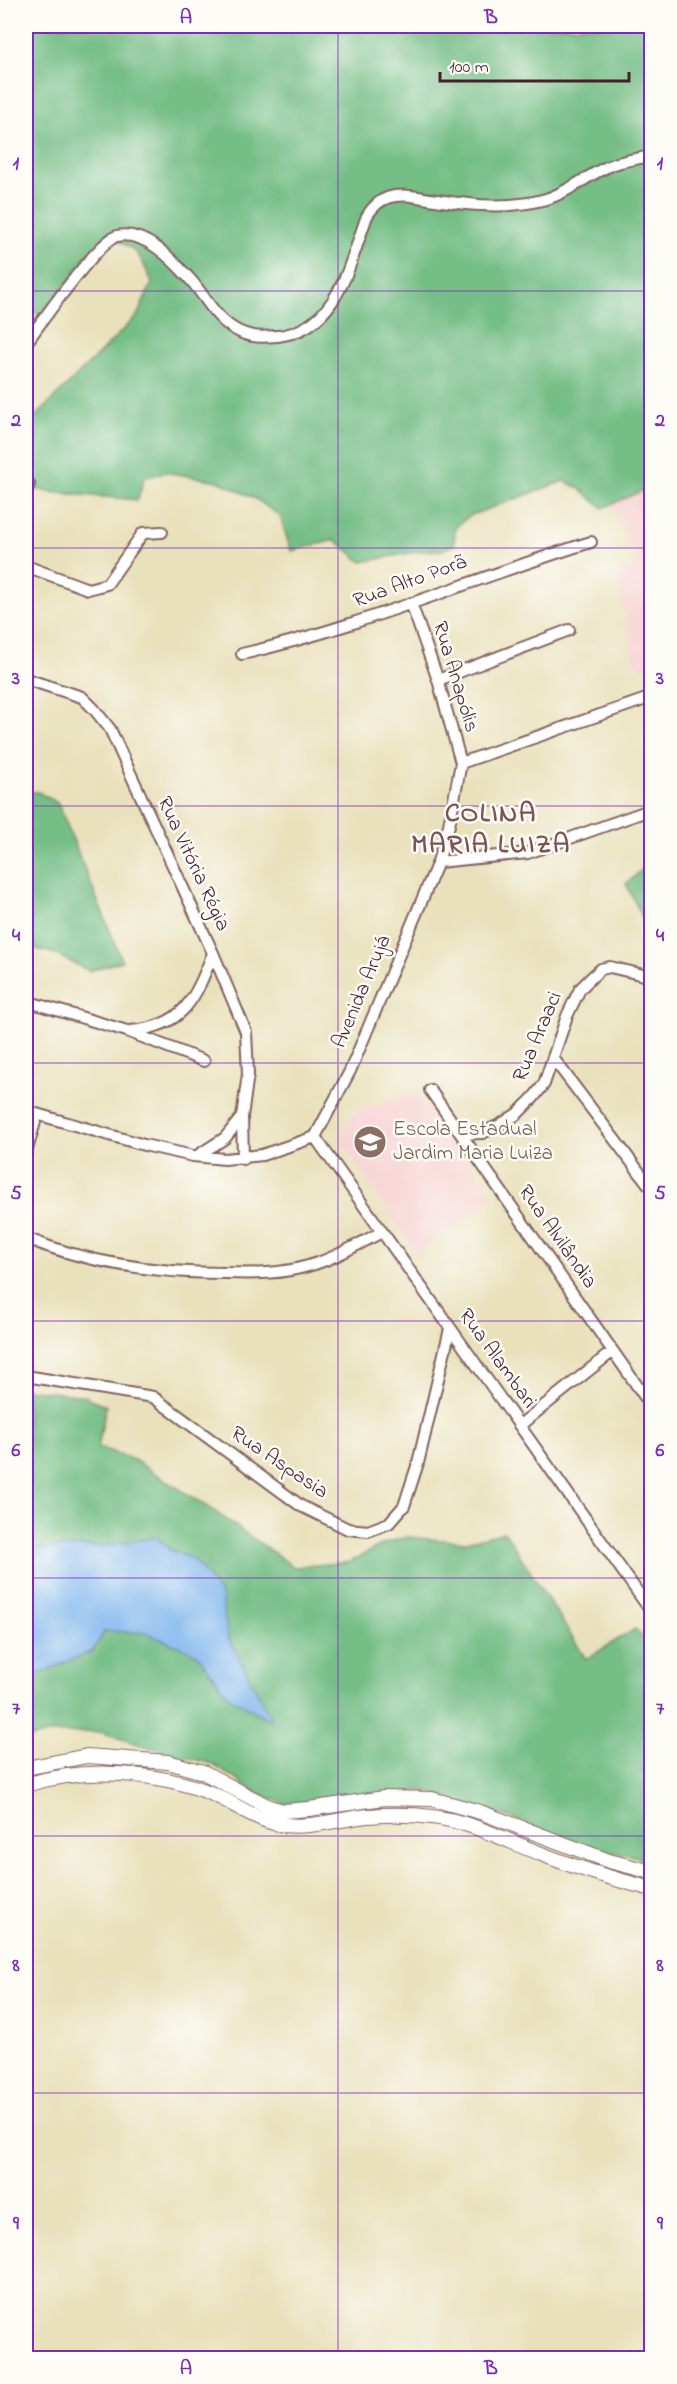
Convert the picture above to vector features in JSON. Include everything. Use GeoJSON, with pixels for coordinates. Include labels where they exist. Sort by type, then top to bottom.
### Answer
{"type":"FeatureCollection","features":[{"type":"Feature","properties":{"kind":"street"},"geometry":{"type":"LineString","coordinates":[[26,343],[98,250],[116,236],[131,236],[145,240],[189,278],[215,312],[236,330],[250,336],[288,335],[315,322],[333,303],[367,216],[382,199],[403,194],[481,205],[547,199],[607,166],[651,156]]}},
{"type":"Feature","properties":{"kind":"street"},"geometry":{"type":"LineString","coordinates":[[26,566],[88,589],[107,585],[143,533],[162,532]]}},
{"type":"Feature","properties":{"kind":"street","name":"Rua Alto Porã"},"geometry":{"type":"LineString","coordinates":[[242,654],[317,635],[481,577],[591,542]]}},
{"type":"Feature","properties":{"kind":"street","name":"Rua Anapólis"},"geometry":{"type":"LineString","coordinates":[[411,603],[438,681],[461,764]]}},
{"type":"Feature","properties":{"kind":"street"},"geometry":{"type":"LineString","coordinates":[[438,681],[569,630]]}},
{"type":"Feature","properties":{"kind":"street","name":"Rua Vitória Régia"},"geometry":{"type":"LineString","coordinates":[[26,679],[82,697],[110,729],[213,953],[246,1032],[248,1074],[247,1095],[242,1117],[243,1159]]}},
{"type":"Feature","properties":{"kind":"street"},"geometry":{"type":"LineString","coordinates":[[461,764],[651,697]]}},
{"type":"Feature","properties":{"kind":"street","name":"Avenida Arujá"},"geometry":{"type":"LineString","coordinates":[[315,1137],[350,1071],[438,862],[449,825],[461,764]]}},
{"type":"Feature","properties":{"kind":"street"},"geometry":{"type":"LineString","coordinates":[[438,862],[528,853],[644,812]]}},
{"type":"Feature","properties":{"kind":"street"},"geometry":{"type":"LineString","coordinates":[[127,1031],[146,1030],[176,1017],[189,1005],[199,990],[213,953]]}},
{"type":"Feature","properties":{"kind":"street","name":"Rua Araaci"},"geometry":{"type":"LineString","coordinates":[[461,1134],[482,1133],[517,1114],[534,1097],[544,1084],[567,1016],[580,989],[601,969],[610,967],[651,977]]}},
{"type":"Feature","properties":{"kind":"street"},"geometry":{"type":"LineString","coordinates":[[26,1001],[127,1031],[204,1061]]}},
{"type":"Feature","properties":{"kind":"street"},"geometry":{"type":"LineString","coordinates":[[553,1058],[650,1185]]}},
{"type":"Feature","properties":{"kind":"street","name":"Rua Alvilândia"},"geometry":{"type":"LineString","coordinates":[[430,1090],[651,1407]]}},
{"type":"Feature","properties":{"kind":"street"},"geometry":{"type":"LineString","coordinates":[[26,1112],[144,1145],[197,1156],[243,1159],[284,1149],[315,1137]]}},
{"type":"Feature","properties":{"kind":"street"},"geometry":{"type":"LineString","coordinates":[[26,1153],[37,1115]]}},
{"type":"Feature","properties":{"kind":"street"},"geometry":{"type":"LineString","coordinates":[[197,1156],[225,1138],[242,1117]]}},
{"type":"Feature","properties":{"kind":"street","name":"Rua Alambari"},"geometry":{"type":"LineString","coordinates":[[315,1137],[646,1604]]}},
{"type":"Feature","properties":{"kind":"street"},"geometry":{"type":"LineString","coordinates":[[26,1238],[92,1259],[157,1271],[261,1274],[284,1272],[309,1266],[332,1258],[382,1232]]}},
{"type":"Feature","properties":{"kind":"street","name":"Rua Aspasia"},"geometry":{"type":"LineString","coordinates":[[26,1376],[153,1397],[300,1506],[348,1529],[368,1531],[389,1523],[404,1506],[418,1463],[450,1329]]}},
{"type":"Feature","properties":{"kind":"street"},"geometry":{"type":"LineString","coordinates":[[520,1425],[613,1351]]}},
{"type":"Feature","properties":{"kind":"street"},"geometry":{"type":"LineString","coordinates":[[26,1768],[87,1756],[168,1762],[203,1772],[269,1807],[283,1811],[384,1798],[432,1799],[480,1812],[609,1861],[651,1872]]}},
{"type":"Feature","properties":{"kind":"street"},"geometry":{"type":"LineString","coordinates":[[26,1785],[42,1780],[95,1773],[161,1779],[211,1793],[252,1815],[274,1823],[293,1826],[405,1814],[435,1817],[468,1826],[575,1867],[651,1889]]}},
{"type":"Feature","properties":{"kind":"shaded area"},"geometry":{"type":"Polygon","coordinates":[[[651,480],[652,667],[644,669],[634,663],[617,574],[638,567],[610,498],[651,480]]]}},
{"type":"Feature","properties":{"kind":"shaded area"},"geometry":{"type":"Polygon","coordinates":[[[415,1093],[494,1198],[416,1253],[341,1141],[344,1128],[361,1108],[415,1093]]]}},
{"type":"Feature","properties":{"kind":"green space"},"geometry":{"type":"Polygon","coordinates":[[[26,26],[651,26],[651,487],[603,508],[577,487],[564,481],[469,516],[455,528],[454,545],[442,550],[421,551],[362,562],[335,540],[291,551],[280,516],[254,498],[218,481],[165,472],[144,478],[138,500],[48,492],[26,486],[26,426],[137,316],[152,283],[140,258],[132,248],[108,235],[96,246],[42,314],[26,313],[26,26]]]}},
{"type":"Feature","properties":{"kind":"green space"},"geometry":{"type":"Polygon","coordinates":[[[26,792],[38,792],[58,803],[122,961],[89,971],[53,953],[37,949],[26,939],[32,918],[26,914],[26,792]]]}},
{"type":"Feature","properties":{"kind":"green space"},"geometry":{"type":"Polygon","coordinates":[[[651,862],[651,935],[626,884],[651,862]]]}},
{"type":"Feature","properties":{"kind":"green space"},"geometry":{"type":"Polygon","coordinates":[[[26,1389],[85,1396],[106,1406],[98,1447],[134,1460],[211,1509],[294,1567],[350,1562],[383,1544],[407,1537],[465,1542],[505,1532],[586,1659],[635,1629],[651,1645],[651,1859],[587,1848],[512,1818],[424,1791],[285,1804],[254,1791],[212,1764],[101,1732],[51,1733],[26,1739],[26,1389]]]}},
{"type":"Feature","properties":{"kind":"water"},"geometry":{"type":"Polygon","coordinates":[[[157,1537],[169,1549],[195,1560],[221,1595],[228,1637],[272,1721],[229,1697],[197,1654],[146,1633],[105,1631],[93,1651],[26,1679],[26,1549],[111,1545],[157,1537]]]}},
{"type":"Feature","properties":{"kind":"place","name":"Escola Estadual Jardim Maria Luiza"},"geometry":{"type":"Point","coordinates":[370,1142]}},
{"type":"Feature","properties":{"kind":"district","name":"COLINA MARIA LUIZA"},"geometry":{"type":"Point","coordinates":[491,830]}}]}
